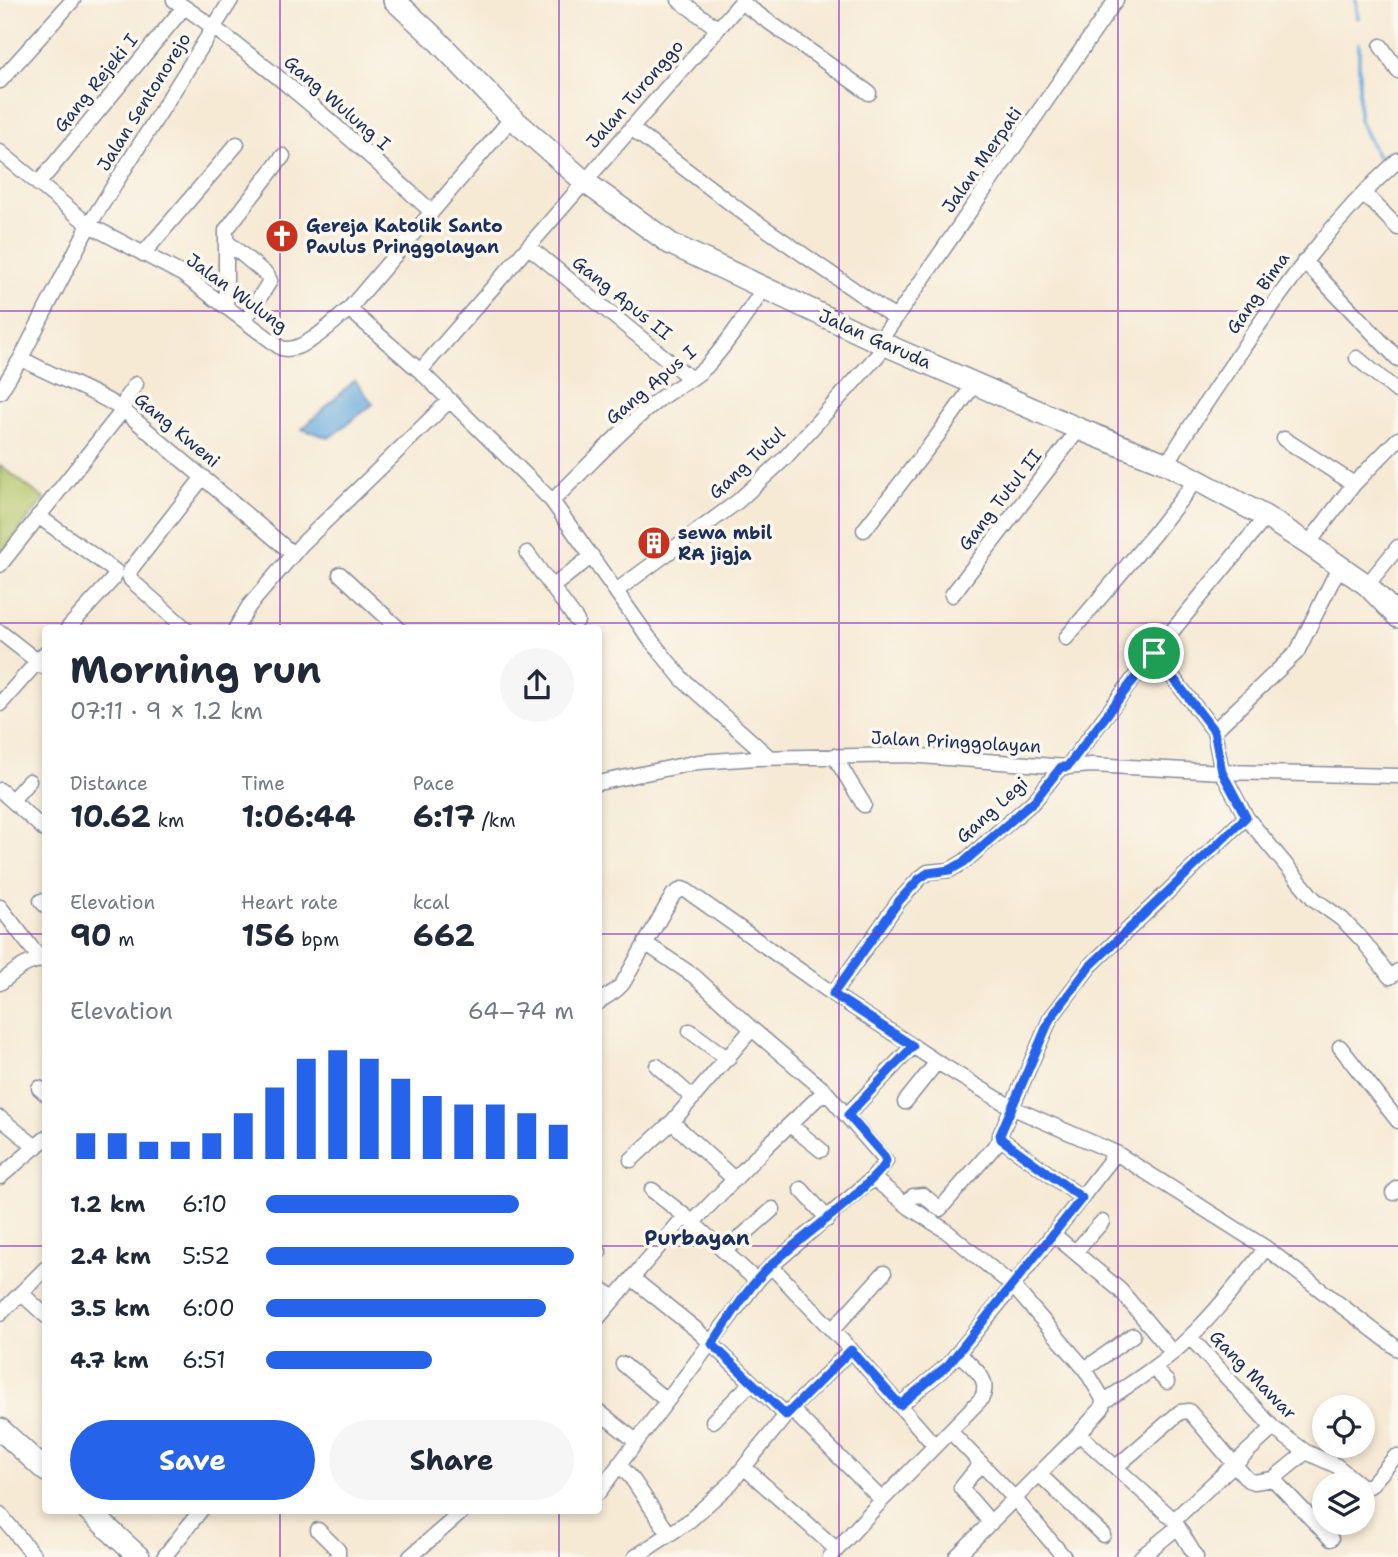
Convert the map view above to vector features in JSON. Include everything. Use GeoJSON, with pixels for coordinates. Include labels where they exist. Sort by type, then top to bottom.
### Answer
{"type":"FeatureCollection","features":[{"type":"Feature","properties":{"kind":"street"},"geometry":{"type":"LineString","coordinates":[[0,81],[73,0]]}},
{"type":"Feature","properties":{"kind":"street","name":"Jalan Sentonorejo"},"geometry":{"type":"LineString","coordinates":[[0,392],[21,358],[89,225],[231,0]]}},
{"type":"Feature","properties":{"kind":"street","name":"Jalan Garuda"},"geometry":{"type":"LineString","coordinates":[[394,0],[435,38],[512,118],[585,182],[671,244],[883,343],[1079,429],[1167,464],[1265,517],[1340,565],[1367,585],[1398,617]]}},
{"type":"Feature","properties":{"kind":"street"},"geometry":{"type":"LineString","coordinates":[[679,0],[717,28]]}},
{"type":"Feature","properties":{"kind":"street","name":"Jalan Merpati"},"geometry":{"type":"LineString","coordinates":[[883,343],[895,318],[1116,0]]}},
{"type":"Feature","properties":{"kind":"street"},"geometry":{"type":"LineString","coordinates":[[742,1],[869,93]]}},
{"type":"Feature","properties":{"kind":"street","name":"Jalan Turonggo"},"geometry":{"type":"LineString","coordinates":[[585,182],[742,1]]}},
{"type":"Feature","properties":{"kind":"street","name":"Gang Wulung I"},"geometry":{"type":"LineString","coordinates":[[179,3],[214,26],[287,83],[432,212]]}},
{"type":"Feature","properties":{"kind":"street","name":"Gang Rejeki I"},"geometry":{"type":"LineString","coordinates":[[38,184],[179,3]]}},
{"type":"Feature","properties":{"kind":"street"},"geometry":{"type":"LineString","coordinates":[[1381,46],[1398,71]]}},
{"type":"Feature","properties":{"kind":"street"},"geometry":{"type":"LineString","coordinates":[[512,118],[349,309],[421,371],[552,501],[649,638],[688,686],[769,757]]}},
{"type":"Feature","properties":{"kind":"street"},"geometry":{"type":"LineString","coordinates":[[631,128],[746,215],[895,318]]}},
{"type":"Feature","properties":{"kind":"street"},"geometry":{"type":"LineString","coordinates":[[143,254],[237,144]]}},
{"type":"Feature","properties":{"kind":"street","name":"Jalan Wulung"},"geometry":{"type":"LineString","coordinates":[[0,152],[89,225],[183,274],[226,307],[247,317],[274,345],[288,351],[303,344],[349,309]]}},
{"type":"Feature","properties":{"kind":"street"},"geometry":{"type":"LineString","coordinates":[[226,307],[226,230],[283,156]]}},
{"type":"Feature","properties":{"kind":"street","name":"Gang Bima"},"geometry":{"type":"LineString","coordinates":[[1167,464],[1262,319],[1304,261],[1364,193],[1398,160]]}},
{"type":"Feature","properties":{"kind":"street"},"geometry":{"type":"LineString","coordinates":[[421,371],[585,182]]}},
{"type":"Feature","properties":{"kind":"street"},"geometry":{"type":"LineString","coordinates":[[1364,193],[1398,228]]}},
{"type":"Feature","properties":{"kind":"street"},"geometry":{"type":"LineString","coordinates":[[226,241],[267,275],[270,281],[247,317]]}},
{"type":"Feature","properties":{"kind":"street","name":"Gang Apus II"},"geometry":{"type":"LineString","coordinates":[[529,247],[691,379]]}},
{"type":"Feature","properties":{"kind":"street"},"geometry":{"type":"LineString","coordinates":[[1304,261],[1398,359]]}},
{"type":"Feature","properties":{"kind":"street","name":"Gang Apus I"},"geometry":{"type":"LineString","coordinates":[[552,501],[641,414],[691,379],[719,352],[764,288]]}},
{"type":"Feature","properties":{"kind":"street","name":"Gang Tutul"},"geometry":{"type":"LineString","coordinates":[[616,591],[737,502],[784,458],[883,343]]}},
{"type":"Feature","properties":{"kind":"street","name":"Gang Kweni"},"geometry":{"type":"LineString","coordinates":[[21,358],[47,374],[56,375],[101,395],[123,410],[293,554]]}},
{"type":"Feature","properties":{"kind":"street"},"geometry":{"type":"LineString","coordinates":[[1357,358],[1398,392]]}},
{"type":"Feature","properties":{"kind":"street"},"geometry":{"type":"LineString","coordinates":[[864,530],[939,435],[975,383]]}},
{"type":"Feature","properties":{"kind":"street"},"geometry":{"type":"LineString","coordinates":[[0,565],[123,410],[127,396],[136,384]]}},
{"type":"Feature","properties":{"kind":"street"},"geometry":{"type":"LineString","coordinates":[[238,625],[249,606],[293,554],[450,400]]}},
{"type":"Feature","properties":{"kind":"street","name":"Gang Tutul II"},"geometry":{"type":"LineString","coordinates":[[951,594],[1079,429]]}},
{"type":"Feature","properties":{"kind":"street"},"geometry":{"type":"LineString","coordinates":[[1284,439],[1354,484]]}},
{"type":"Feature","properties":{"kind":"street"},"geometry":{"type":"LineString","coordinates":[[1308,544],[1354,484],[1398,439]]}},
{"type":"Feature","properties":{"kind":"street"},"geometry":{"type":"LineString","coordinates":[[182,625],[131,580],[129,575],[152,541],[203,477]]}},
{"type":"Feature","properties":{"kind":"street"},"geometry":{"type":"LineString","coordinates":[[1066,638],[1154,534],[1196,479]]}},
{"type":"Feature","properties":{"kind":"street"},"geometry":{"type":"LineString","coordinates":[[38,516],[115,571],[113,579],[71,625]]}},
{"type":"Feature","properties":{"kind":"street","name":"Gang Legi"},"geometry":{"type":"LineString","coordinates":[[833,994],[899,901],[919,879],[928,873],[950,870],[964,862],[1035,800],[1265,517]]}},
{"type":"Feature","properties":{"kind":"street"},"geometry":{"type":"LineString","coordinates":[[1367,585],[1398,547]]}},
{"type":"Feature","properties":{"kind":"street"},"geometry":{"type":"LineString","coordinates":[[527,553],[577,621]]}},
{"type":"Feature","properties":{"kind":"street"},"geometry":{"type":"LineString","coordinates":[[552,587],[592,556]]}},
{"type":"Feature","properties":{"kind":"street"},"geometry":{"type":"LineString","coordinates":[[1214,731],[1297,652],[1340,565]]}},
{"type":"Feature","properties":{"kind":"street"},"geometry":{"type":"LineString","coordinates":[[340,574],[395,625]]}},
{"type":"Feature","properties":{"kind":"street"},"geometry":{"type":"LineString","coordinates":[[0,632],[42,660],[0,704]]}},
{"type":"Feature","properties":{"kind":"street"},"geometry":{"type":"LineString","coordinates":[[1154,653],[1214,731],[1222,772],[1246,817],[1314,899],[1329,907],[1364,942],[1390,977],[1398,971]]}},
{"type":"Feature","properties":{"kind":"street"},"geometry":{"type":"LineString","coordinates":[[834,756],[864,805]]}},
{"type":"Feature","properties":{"kind":"street","name":"Jalan Pringgolayan"},"geometry":{"type":"LineString","coordinates":[[602,782],[698,762],[834,756],[943,757],[1064,767],[1092,765],[1222,772],[1398,776]]}},
{"type":"Feature","properties":{"kind":"street"},"geometry":{"type":"LineString","coordinates":[[12,800],[29,781]]}},
{"type":"Feature","properties":{"kind":"street"},"geometry":{"type":"LineString","coordinates":[[0,790],[42,827]]}},
{"type":"Feature","properties":{"kind":"street"},"geometry":{"type":"LineString","coordinates":[[905,1204],[913,1196],[923,1195],[940,1209],[1001,1139],[1000,1135],[1011,1107],[1050,1019],[1073,986],[1099,957],[1246,817]]}},
{"type":"Feature","properties":{"kind":"street"},"geometry":{"type":"LineString","coordinates":[[602,1000],[618,990],[673,895],[682,889],[687,891],[833,994],[937,1062],[1011,1107],[1115,1153],[1266,1248],[1398,1349]]}},
{"type":"Feature","properties":{"kind":"street"},"geometry":{"type":"LineString","coordinates":[[0,907],[42,959]]}},
{"type":"Feature","properties":{"kind":"street"},"geometry":{"type":"LineString","coordinates":[[602,1487],[757,1281],[873,1178],[886,1161],[825,1091],[694,976],[645,943]]}},
{"type":"Feature","properties":{"kind":"street"},"geometry":{"type":"LineString","coordinates":[[2,977],[23,965],[42,960]]}},
{"type":"Feature","properties":{"kind":"street"},"geometry":{"type":"LineString","coordinates":[[631,1160],[673,1122],[752,1029]]}},
{"type":"Feature","properties":{"kind":"street"},"geometry":{"type":"LineString","coordinates":[[690,1031],[728,1059]]}},
{"type":"Feature","properties":{"kind":"street"},"geometry":{"type":"LineString","coordinates":[[848,1115],[913,1046]]}},
{"type":"Feature","properties":{"kind":"street"},"geometry":{"type":"LineString","coordinates":[[1340,1047],[1398,1121]]}},
{"type":"Feature","properties":{"kind":"street"},"geometry":{"type":"LineString","coordinates":[[905,1102],[937,1062]]}},
{"type":"Feature","properties":{"kind":"street"},"geometry":{"type":"LineString","coordinates":[[657,1066],[693,1098]]}},
{"type":"Feature","properties":{"kind":"street"},"geometry":{"type":"LineString","coordinates":[[602,1313],[632,1278],[689,1220],[825,1091]]}},
{"type":"Feature","properties":{"kind":"street"},"geometry":{"type":"LineString","coordinates":[[0,1118],[41,1143],[0,1177]]}},
{"type":"Feature","properties":{"kind":"street"},"geometry":{"type":"LineString","coordinates":[[673,1122],[734,1179]]}},
{"type":"Feature","properties":{"kind":"street"},"geometry":{"type":"LineString","coordinates":[[790,1125],[821,1150]]}},
{"type":"Feature","properties":{"kind":"street"},"geometry":{"type":"LineString","coordinates":[[1001,1139],[1082,1198]]}},
{"type":"Feature","properties":{"kind":"street"},"geometry":{"type":"LineString","coordinates":[[900,1405],[940,1373],[958,1353],[1115,1153]]}},
{"type":"Feature","properties":{"kind":"street"},"geometry":{"type":"LineString","coordinates":[[873,1178],[905,1204],[945,1230],[1013,1286],[1085,1369],[1103,1402],[1102,1408],[1079,1434],[956,1557]]}},
{"type":"Feature","properties":{"kind":"street"},"geometry":{"type":"LineString","coordinates":[[801,1189],[828,1219]]}},
{"type":"Feature","properties":{"kind":"street"},"geometry":{"type":"LineString","coordinates":[[652,1190],[757,1281]]}},
{"type":"Feature","properties":{"kind":"street"},"geometry":{"type":"LineString","coordinates":[[724,1251],[773,1209]]}},
{"type":"Feature","properties":{"kind":"street"},"geometry":{"type":"LineString","coordinates":[[1075,1252],[1102,1222]]}},
{"type":"Feature","properties":{"kind":"street"},"geometry":{"type":"LineString","coordinates":[[1054,1234],[1120,1290],[1172,1352]]}},
{"type":"Feature","properties":{"kind":"street"},"geometry":{"type":"LineString","coordinates":[[1103,1402],[1154,1369],[1190,1337],[1218,1309],[1266,1248]]}},
{"type":"Feature","properties":{"kind":"street"},"geometry":{"type":"LineString","coordinates":[[771,1266],[833,1329],[935,1446]]}},
{"type":"Feature","properties":{"kind":"street"},"geometry":{"type":"LineString","coordinates":[[0,1314],[42,1272]]}},
{"type":"Feature","properties":{"kind":"street"},"geometry":{"type":"LineString","coordinates":[[833,1329],[884,1273]]}},
{"type":"Feature","properties":{"kind":"street"},"geometry":{"type":"LineString","coordinates":[[632,1278],[712,1344],[751,1383],[788,1412],[881,1500]]}},
{"type":"Feature","properties":{"kind":"street"},"geometry":{"type":"LineString","coordinates":[[602,1290],[615,1298]]}},
{"type":"Feature","properties":{"kind":"street"},"geometry":{"type":"LineString","coordinates":[[21,1293],[42,1313]]}},
{"type":"Feature","properties":{"kind":"street"},"geometry":{"type":"LineString","coordinates":[[1085,1369],[1133,1335]]}},
{"type":"Feature","properties":{"kind":"street","name":"Gang Mawar"},"geometry":{"type":"LineString","coordinates":[[1190,1337],[1273,1428],[1306,1452],[1344,1472]]}},
{"type":"Feature","properties":{"kind":"street"},"geometry":{"type":"LineString","coordinates":[[635,1557],[704,1508],[746,1468],[788,1412],[851,1350]]}},
{"type":"Feature","properties":{"kind":"street"},"geometry":{"type":"LineString","coordinates":[[746,1468],[833,1553],[881,1500],[981,1399],[985,1388],[981,1375],[958,1353]]}},
{"type":"Feature","properties":{"kind":"street"},"geometry":{"type":"LineString","coordinates":[[623,1364],[667,1401]]}},
{"type":"Feature","properties":{"kind":"street"},"geometry":{"type":"LineString","coordinates":[[1154,1369],[1167,1382]]}},
{"type":"Feature","properties":{"kind":"street"},"geometry":{"type":"LineString","coordinates":[[713,1421],[751,1383]]}},
{"type":"Feature","properties":{"kind":"street"},"geometry":{"type":"LineString","coordinates":[[1116,1467],[1181,1412],[1187,1410],[1250,1481],[1273,1479],[1306,1452]]}},
{"type":"Feature","properties":{"kind":"street"},"geometry":{"type":"LineString","coordinates":[[602,1414],[636,1441]]}},
{"type":"Feature","properties":{"kind":"street"},"geometry":{"type":"LineString","coordinates":[[1141,1557],[1273,1428]]}},
{"type":"Feature","properties":{"kind":"street"},"geometry":{"type":"LineString","coordinates":[[0,1429],[42,1467]]}},
{"type":"Feature","properties":{"kind":"street"},"geometry":{"type":"LineString","coordinates":[[950,1431],[1015,1499],[1063,1557]]}},
{"type":"Feature","properties":{"kind":"street"},"geometry":{"type":"LineString","coordinates":[[1079,1434],[1176,1523],[1196,1557]]}},
{"type":"Feature","properties":{"kind":"street","name":"Gang Mawar"},"geometry":{"type":"LineString","coordinates":[[1375,1480],[1395,1457],[1398,1457]]}},
{"type":"Feature","properties":{"kind":"street"},"geometry":{"type":"LineString","coordinates":[[981,1463],[961,1488],[991,1523]]}},
{"type":"Feature","properties":{"kind":"street"},"geometry":{"type":"LineString","coordinates":[[618,1464],[640,1489],[669,1534]]}},
{"type":"Feature","properties":{"kind":"street"},"geometry":{"type":"LineString","coordinates":[[1040,1475],[1103,1535]]}},
{"type":"Feature","properties":{"kind":"street"},"geometry":{"type":"LineString","coordinates":[[1273,1479],[1331,1539]]}},
{"type":"Feature","properties":{"kind":"street"},"geometry":{"type":"LineString","coordinates":[[0,1514],[35,1557]]}},
{"type":"Feature","properties":{"kind":"street"},"geometry":{"type":"LineString","coordinates":[[92,1514],[139,1557]]}},
{"type":"Feature","properties":{"kind":"street"},"geometry":{"type":"LineString","coordinates":[[164,1557],[198,1514]]}},
{"type":"Feature","properties":{"kind":"street"},"geometry":{"type":"LineString","coordinates":[[410,1557],[459,1514]]}},
{"type":"Feature","properties":{"kind":"street"},"geometry":{"type":"LineString","coordinates":[[318,1530],[338,1550],[338,1557]]}},
{"type":"Feature","properties":{"kind":"green space"},"geometry":{"type":"Polygon","coordinates":[[[0,465],[44,499],[0,554],[0,465]]]}},
{"type":"Feature","properties":{"kind":"water"},"geometry":{"type":"Polygon","coordinates":[[[355,380],[373,404],[329,438],[302,429],[355,380]]]}},
{"type":"Feature","properties":{"kind":"waterway"},"geometry":{"type":"LineString","coordinates":[[1356,0],[1358,18]]}},
{"type":"Feature","properties":{"kind":"waterway"},"geometry":{"type":"LineString","coordinates":[[1359,43],[1359,120],[1378,157]]}},
{"type":"Feature","properties":{"kind":"place","name":"Gereja Katolik Santo Paulus Pringgolayan"},"geometry":{"type":"Point","coordinates":[282,236]}},
{"type":"Feature","properties":{"kind":"place","name":"sewa mbil RA jigja"},"geometry":{"type":"Point","coordinates":[654,543]}},
{"type":"Feature","properties":{"kind":"district","name":"Purbayan"},"geometry":{"type":"Point","coordinates":[697,1238]}},
{"type":"Feature","properties":{"kind":"route"},"geometry":{"type":"LineString","coordinates":[[1154,653],[1214,731],[1222,772],[1246,817],[1158,898],[1073,986],[1050,1019],[1011,1107],[1000,1135],[1001,1139],[1082,1198],[948,1365],[900,1405],[851,1350],[786,1415],[712,1344],[757,1281],[771,1266],[828,1219],[884,1166],[884,1156],[848,1115],[913,1046],[833,994],[910,888],[928,873],[950,870],[964,862],[1035,800],[1061,767],[1067,767],[1154,653]]}}]}
